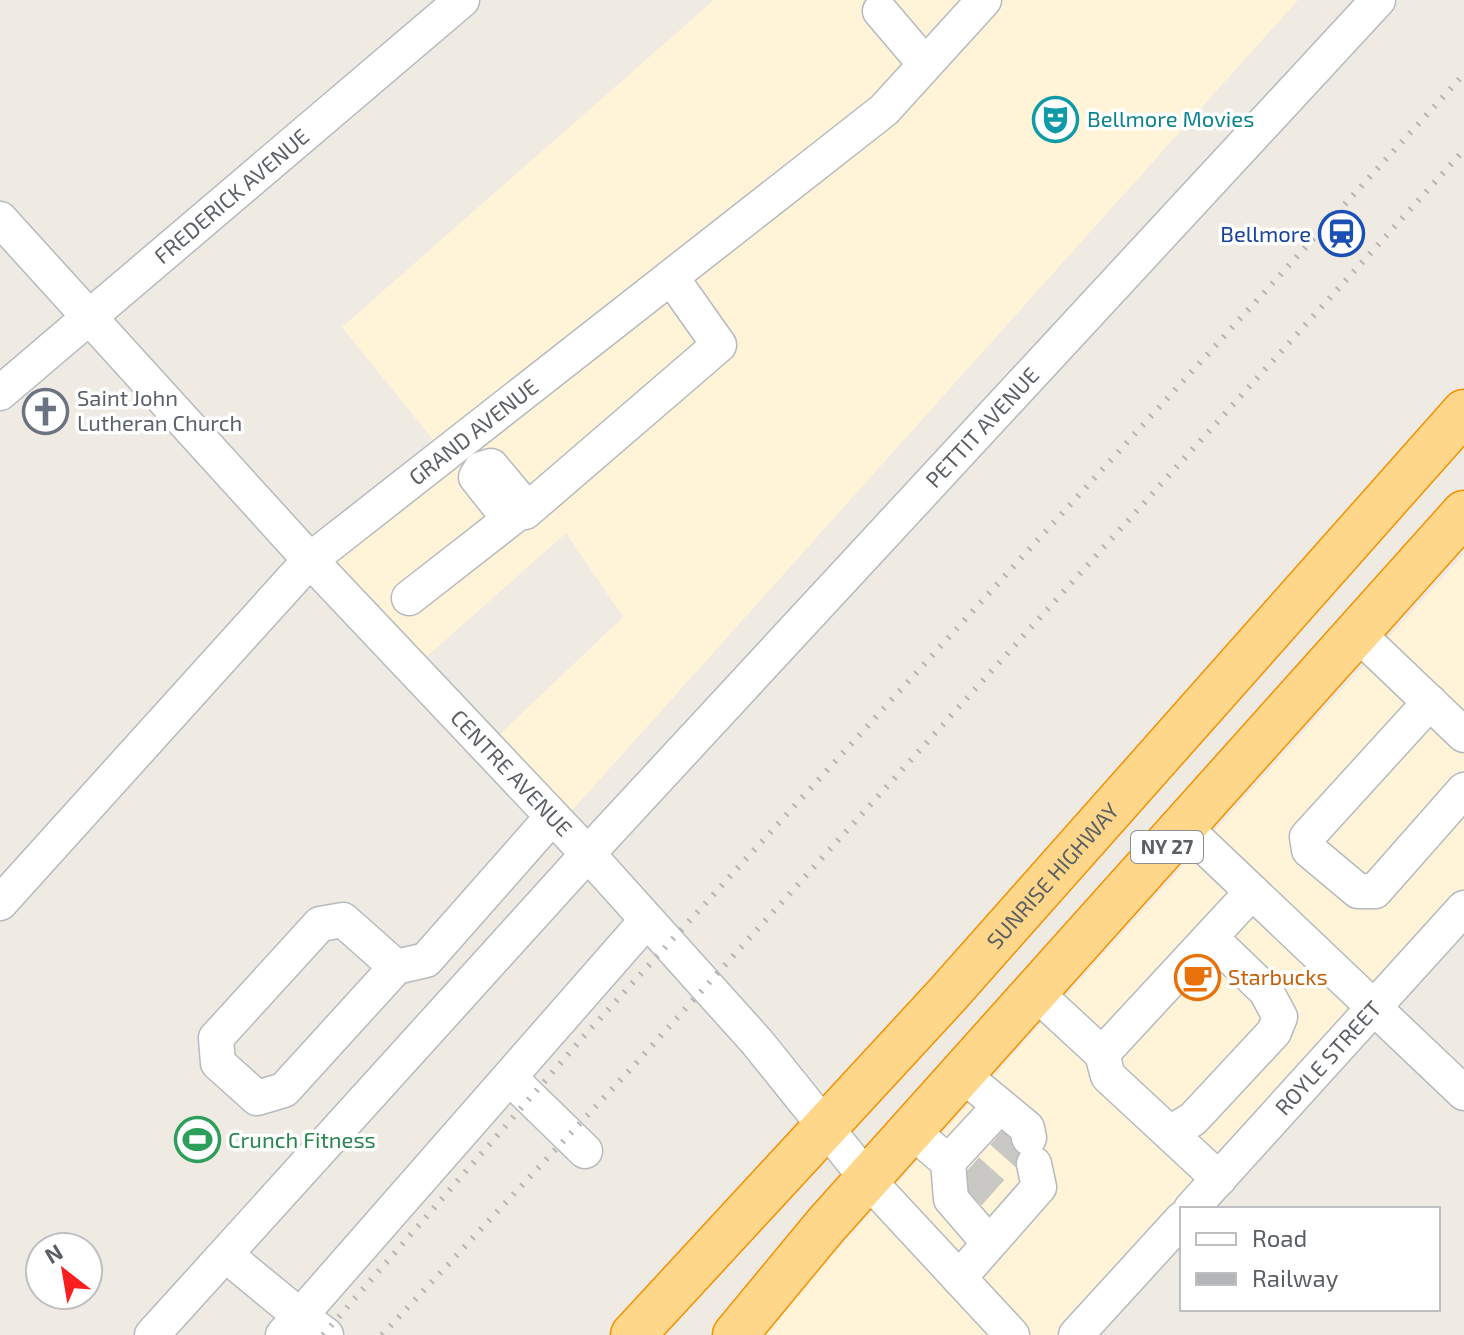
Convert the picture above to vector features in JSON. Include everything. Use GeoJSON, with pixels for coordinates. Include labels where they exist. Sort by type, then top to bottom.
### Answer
{"type":"FeatureCollection","features":[{"type":"Feature","properties":{"kind":"highway","name":"SUNRISE HIGHWAY"},"geometry":{"type":"LineString","coordinates":[[633,1335],[958,984],[1464,412]]}},
{"type":"Feature","properties":{"kind":"highway","name":"NY 27"},"geometry":{"type":"LineString","coordinates":[[735,1335],[826,1225],[1185,828],[1464,513]]}},
{"type":"Feature","properties":{"kind":"street","name":"FREDERICK AVENUE"},"geometry":{"type":"LineString","coordinates":[[0,393],[462,0]]}},
{"type":"Feature","properties":{"kind":"street","name":"GRAND AVENUE"},"geometry":{"type":"LineString","coordinates":[[0,903],[310,560],[884,110],[984,0]]}},
{"type":"Feature","properties":{"kind":"street","name":"PETTIT AVENUE"},"geometry":{"type":"LineString","coordinates":[[152,1335],[227,1256],[588,854],[1378,0]]}},
{"type":"Feature","properties":{"kind":"street"},"geometry":{"type":"LineString","coordinates":[[880,11],[925,64]]}},
{"type":"Feature","properties":{"kind":"street","name":"CENTRE AVENUE"},"geometry":{"type":"LineString","coordinates":[[0,219],[310,560],[588,854],[757,1042],[868,1180],[1012,1335]]}},
{"type":"Feature","properties":{"kind":"street"},"geometry":{"type":"LineString","coordinates":[[460,442],[481,469],[476,477],[503,511],[525,512],[719,345],[671,277]]}},
{"type":"Feature","properties":{"kind":"street"},"geometry":{"type":"LineString","coordinates":[[409,598],[518,513]]}},
{"type":"Feature","properties":{"kind":"street"},"geometry":{"type":"LineString","coordinates":[[1357,633],[1464,735]]}},
{"type":"Feature","properties":{"kind":"street"},"geometry":{"type":"LineString","coordinates":[[1430,702],[1307,837],[1309,850],[1358,891],[1375,891],[1464,790]]}},
{"type":"Feature","properties":{"kind":"street"},"geometry":{"type":"LineString","coordinates":[[396,967],[343,920],[320,924],[216,1038],[218,1063],[257,1098],[284,1090],[396,967],[426,960],[552,817]]}},
{"type":"Feature","properties":{"kind":"street"},"geometry":{"type":"LineString","coordinates":[[1185,828],[1464,1093]]}},
{"type":"Feature","properties":{"kind":"street"},"geometry":{"type":"LineString","coordinates":[[1102,1054],[1252,892]]}},
{"type":"Feature","properties":{"kind":"street","name":"ROYLE STREET"},"geometry":{"type":"LineString","coordinates":[[1193,1207],[1464,908]]}},
{"type":"Feature","properties":{"kind":"street"},"geometry":{"type":"LineString","coordinates":[[227,1256],[303,1329],[510,1078],[647,920]]}},
{"type":"Feature","properties":{"kind":"street"},"geometry":{"type":"LineString","coordinates":[[1170,1133],[1193,1119],[1274,1032],[1280,1017],[1266,991],[1211,938]]}},
{"type":"Feature","properties":{"kind":"street"},"geometry":{"type":"LineString","coordinates":[[1036,993],[1102,1054],[1108,1076],[1219,1179]]}},
{"type":"Feature","properties":{"kind":"street"},"geometry":{"type":"LineString","coordinates":[[959,1278],[1039,1187],[1027,1143],[1000,1106],[963,1075]]}},
{"type":"Feature","properties":{"kind":"street"},"geometry":{"type":"LineString","coordinates":[[510,1078],[585,1151]]}},
{"type":"Feature","properties":{"kind":"street"},"geometry":{"type":"LineString","coordinates":[[948,1162],[1000,1106]]}},
{"type":"Feature","properties":{"kind":"street"},"geometry":{"type":"LineString","coordinates":[[912,1131],[948,1162],[959,1200],[989,1243]]}},
{"type":"Feature","properties":{"kind":"street"},"geometry":{"type":"LineString","coordinates":[[920,1235],[959,1200]]}},
{"type":"Feature","properties":{"kind":"street"},"geometry":{"type":"LineString","coordinates":[[1076,1335],[1180,1221]]}},
{"type":"Feature","properties":{"kind":"shaded area"},"geometry":{"type":"Polygon","coordinates":[[[714,0],[1298,0],[568,815],[495,739],[623,617],[566,533],[424,659],[331,560],[450,461],[342,327],[714,0]]]}},
{"type":"Feature","properties":{"kind":"shaded area"},"geometry":{"type":"Polygon","coordinates":[[[1464,554],[1464,909],[1193,1207],[1180,1207],[1180,1221],[1076,1335],[760,1335],[1464,554]]]}},
{"type":"Feature","properties":{"kind":"tunnel"},"geometry":{"type":"LineString","coordinates":[[969,1194],[1017,1140]]}},
{"type":"Feature","properties":{"kind":"railway"},"geometry":{"type":"LineString","coordinates":[[323,1335],[585,1035],[1464,74]]}},
{"type":"Feature","properties":{"kind":"railway"},"geometry":{"type":"LineString","coordinates":[[382,1335],[628,1072],[1464,150]]}},
{"type":"Feature","properties":{"kind":"place","name":"Bellmore Movies"},"geometry":{"type":"Point","coordinates":[1056,119]}},
{"type":"Feature","properties":{"kind":"place","name":"Bellmore"},"geometry":{"type":"Point","coordinates":[1342,234]}},
{"type":"Feature","properties":{"kind":"place","name":"Saint John Lutheran Church"},"geometry":{"type":"Point","coordinates":[46,411]}},
{"type":"Feature","properties":{"kind":"place","name":"Starbucks"},"geometry":{"type":"Point","coordinates":[1197,977]}},
{"type":"Feature","properties":{"kind":"place","name":"Crunch Fitness"},"geometry":{"type":"Point","coordinates":[197,1140]}}]}
